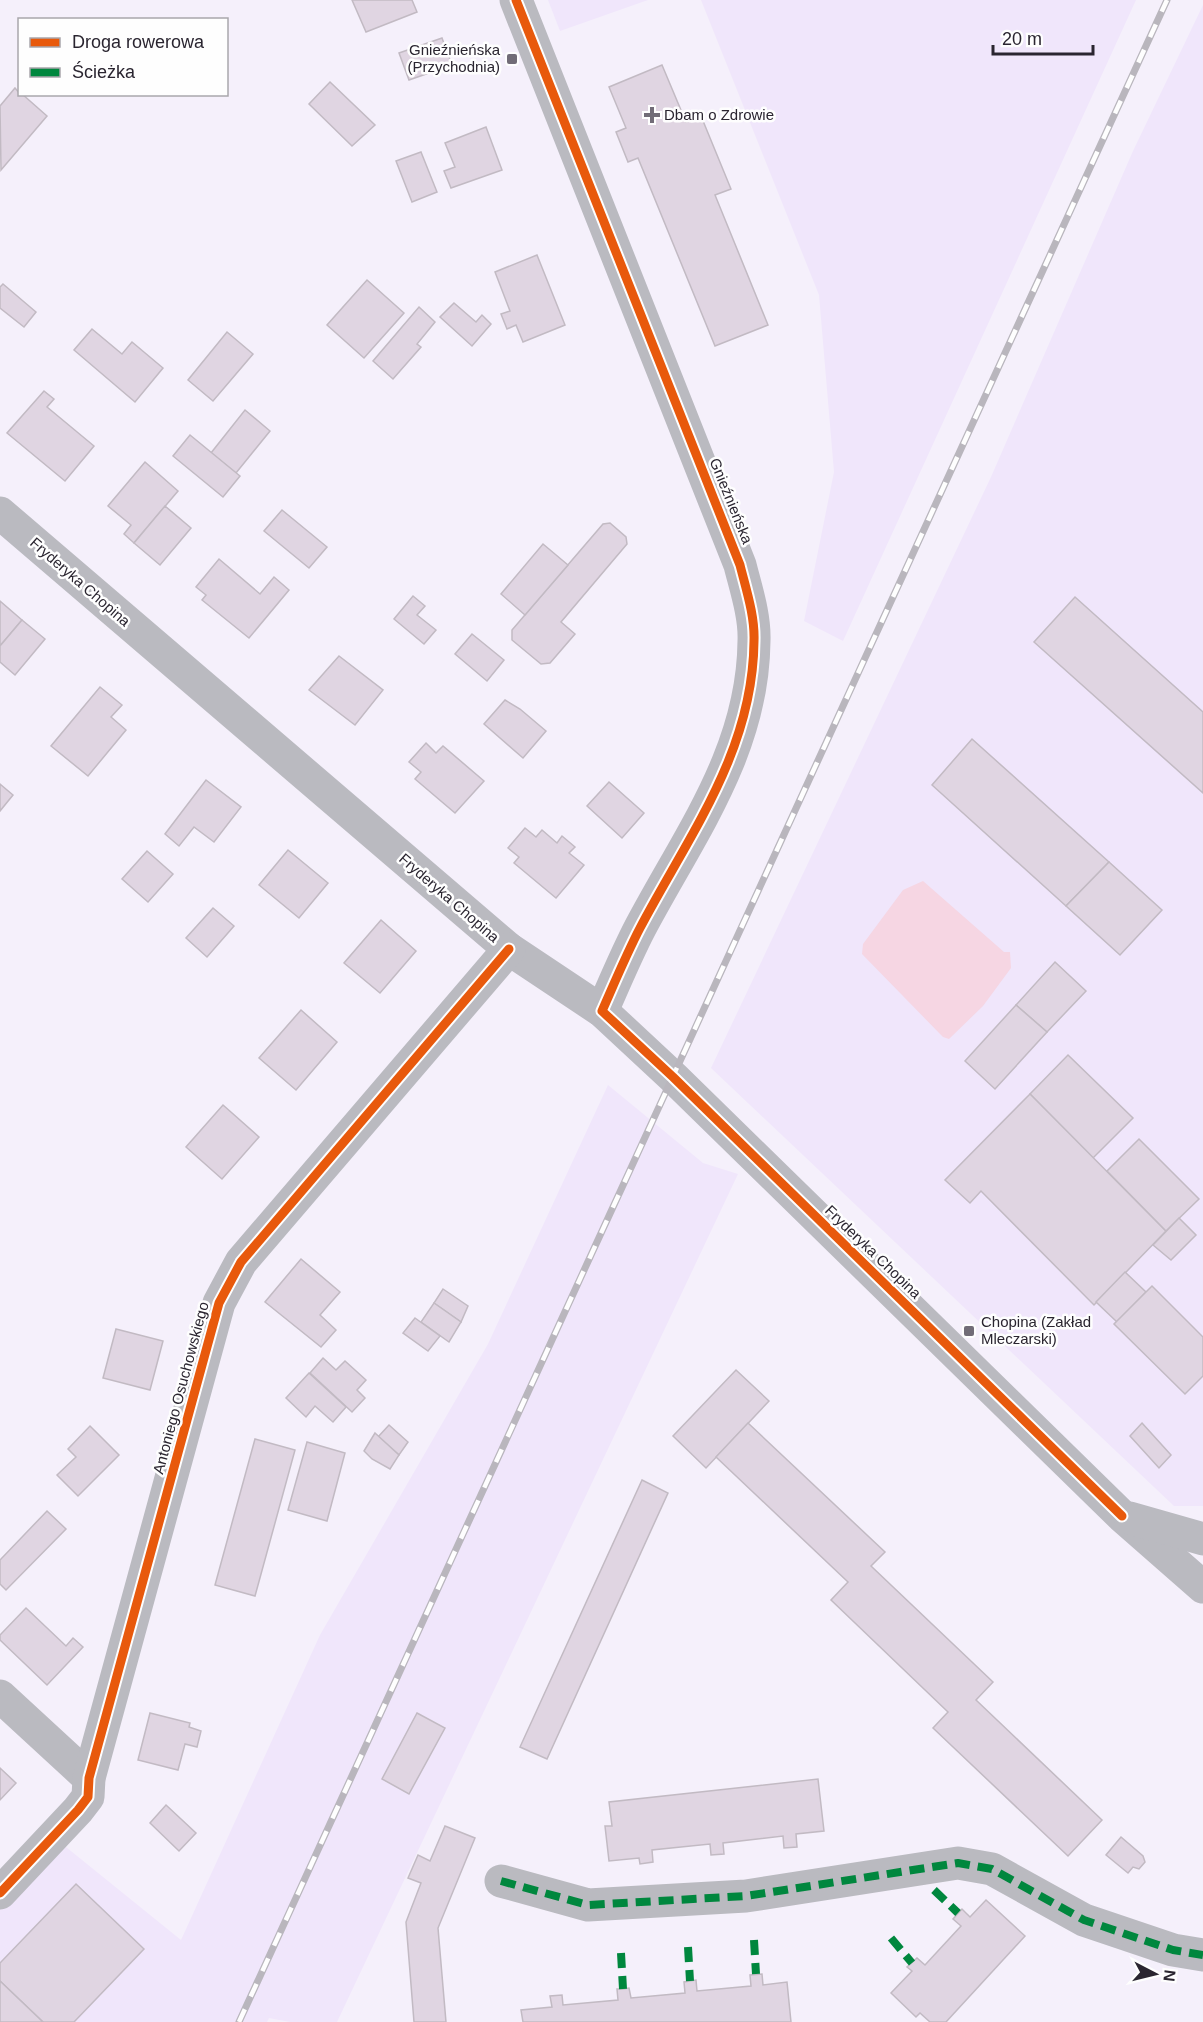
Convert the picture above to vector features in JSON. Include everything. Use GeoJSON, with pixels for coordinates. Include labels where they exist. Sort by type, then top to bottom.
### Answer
{"type":"FeatureCollection","features":[{"type":"Feature","properties":{"kind":"street","name":"Gnieźnieńska"},"geometry":{"type":"LineString","coordinates":[[516,0],[740,565],[748,597],[754,639],[746,709],[726,771],[639,930],[602,1011]]}},
{"type":"Feature","properties":{"kind":"street","name":"Fryderyka Chopina"},"geometry":{"type":"LineString","coordinates":[[0,513],[509,949],[602,1011],[1122,1516],[1203,1587]]}},
{"type":"Feature","properties":{"kind":"street","name":"Antoniego Osuchowskiego"},"geometry":{"type":"LineString","coordinates":[[0,1893],[88,1797],[89,1779],[219,1303],[241,1262],[509,949]]}},
{"type":"Feature","properties":{"kind":"street","name":"Fryderyka Chopina"},"geometry":{"type":"LineString","coordinates":[[1122,1516],[1203,1539]]}},
{"type":"Feature","properties":{"kind":"street"},"geometry":{"type":"LineString","coordinates":[[0,1696],[89,1779]]}},
{"type":"Feature","properties":{"kind":"street"},"geometry":{"type":"LineString","coordinates":[[501,1881],[588,1905],[746,1896],[958,1863],[993,1869],[1084,1920],[1173,1950],[1203,1955]]}},
{"type":"Feature","properties":{"kind":"shaded area"},"geometry":{"type":"Polygon","coordinates":[[[548,0],[648,0],[560,31],[548,0]]]}},
{"type":"Feature","properties":{"kind":"shaded area"},"geometry":{"type":"Polygon","coordinates":[[[701,0],[1136,0],[843,641],[804,621],[834,472],[819,295],[701,0]]]}},
{"type":"Feature","properties":{"kind":"shaded area"},"geometry":{"type":"Polygon","coordinates":[[[1203,5],[1203,1506],[1174,1506],[711,1068],[991,477],[1133,151],[1203,5]]]}},
{"type":"Feature","properties":{"kind":"shaded area"},"geometry":{"type":"Polygon","coordinates":[[[923,881],[1004,952],[1010,952],[1011,968],[983,1006],[949,1039],[943,1037],[862,954],[863,944],[903,890],[923,881]]]}},
{"type":"Feature","properties":{"kind":"shaded area"},"geometry":{"type":"Polygon","coordinates":[[[608,1085],[703,1163],[738,1174],[337,2022],[290,2022],[269,2018],[267,2022],[0,2022],[0,1908],[61,1843],[181,1940],[320,1635],[488,1344],[608,1085]]]}},
{"type":"Feature","properties":{"kind":"building"},"geometry":{"type":"Polygon","coordinates":[[[352,0],[412,0],[417,12],[366,32],[352,0]]]}},
{"type":"Feature","properties":{"kind":"building"},"geometry":{"type":"Polygon","coordinates":[[[442,38],[452,65],[409,80],[399,53],[442,38]]]}},
{"type":"Feature","properties":{"kind":"building"},"geometry":{"type":"Polygon","coordinates":[[[662,65],[686,122],[701,116],[731,189],[715,195],[768,325],[715,346],[638,158],[628,162],[616,132],[626,128],[609,87],[662,65]]]}},
{"type":"Feature","properties":{"kind":"building"},"geometry":{"type":"Polygon","coordinates":[[[330,82],[375,125],[352,146],[309,104],[330,82]]]}},
{"type":"Feature","properties":{"kind":"building"},"geometry":{"type":"Polygon","coordinates":[[[15,88],[18,96],[24,96],[47,116],[1,170],[0,106],[15,88]]]}},
{"type":"Feature","properties":{"kind":"building"},"geometry":{"type":"Polygon","coordinates":[[[486,127],[502,170],[451,188],[444,171],[455,167],[445,143],[486,127]]]}},
{"type":"Feature","properties":{"kind":"building"},"geometry":{"type":"Polygon","coordinates":[[[421,152],[437,192],[412,202],[396,161],[421,152]]]}},
{"type":"Feature","properties":{"kind":"building"},"geometry":{"type":"Polygon","coordinates":[[[537,255],[565,325],[523,342],[516,325],[507,329],[501,314],[510,311],[495,272],[537,255]]]}},
{"type":"Feature","properties":{"kind":"building"},"geometry":{"type":"Polygon","coordinates":[[[367,280],[404,313],[364,358],[327,325],[367,280]]]}},
{"type":"Feature","properties":{"kind":"building"},"geometry":{"type":"Polygon","coordinates":[[[3,284],[36,312],[24,327],[0,308],[0,287],[3,284]]]}},
{"type":"Feature","properties":{"kind":"building"},"geometry":{"type":"Polygon","coordinates":[[[454,303],[476,322],[482,315],[491,324],[472,346],[440,317],[454,303]]]}},
{"type":"Feature","properties":{"kind":"building"},"geometry":{"type":"Polygon","coordinates":[[[419,307],[435,322],[417,344],[421,347],[393,379],[373,361],[419,307]]]}},
{"type":"Feature","properties":{"kind":"building"},"geometry":{"type":"Polygon","coordinates":[[[92,329],[122,354],[132,342],[163,368],[135,402],[74,350],[92,329]]]}},
{"type":"Feature","properties":{"kind":"building"},"geometry":{"type":"Polygon","coordinates":[[[227,332],[253,354],[213,401],[188,380],[227,332]]]}},
{"type":"Feature","properties":{"kind":"building"},"geometry":{"type":"Polygon","coordinates":[[[44,391],[54,399],[47,407],[94,446],[65,481],[7,433],[44,391]]]}},
{"type":"Feature","properties":{"kind":"building"},"geometry":{"type":"Polygon","coordinates":[[[245,410],[270,431],[236,473],[211,453],[245,410]]]}},
{"type":"Feature","properties":{"kind":"building"},"geometry":{"type":"Polygon","coordinates":[[[190,435],[240,476],[223,497],[173,456],[190,435]]]}},
{"type":"Feature","properties":{"kind":"building"},"geometry":{"type":"Polygon","coordinates":[[[145,462],[178,491],[134,543],[124,534],[131,525],[108,506],[145,462]]]}},
{"type":"Feature","properties":{"kind":"building"},"geometry":{"type":"Polygon","coordinates":[[[165,506],[191,528],[160,565],[134,543],[165,506]]]}},
{"type":"Feature","properties":{"kind":"building"},"geometry":{"type":"Polygon","coordinates":[[[282,510],[327,547],[309,568],[264,531],[282,510]]]}},
{"type":"Feature","properties":{"kind":"building"},"geometry":{"type":"Polygon","coordinates":[[[610,523],[626,537],[627,544],[561,622],[575,634],[550,663],[541,664],[512,640],[512,630],[603,524],[610,523]]]}},
{"type":"Feature","properties":{"kind":"building"},"geometry":{"type":"Polygon","coordinates":[[[543,544],[568,565],[525,615],[501,594],[543,544]]]}},
{"type":"Feature","properties":{"kind":"building"},"geometry":{"type":"Polygon","coordinates":[[[219,559],[260,594],[274,577],[289,590],[249,638],[202,600],[206,595],[196,587],[219,559]]]}},
{"type":"Feature","properties":{"kind":"building"},"geometry":{"type":"Polygon","coordinates":[[[413,596],[425,606],[417,615],[436,630],[424,644],[394,619],[413,596]]]}},
{"type":"Feature","properties":{"kind":"building"},"geometry":{"type":"Polygon","coordinates":[[[1075,597],[1203,712],[1203,793],[1034,642],[1075,597]]]}},
{"type":"Feature","properties":{"kind":"building"},"geometry":{"type":"Polygon","coordinates":[[[0,601],[22,620],[0,646],[0,601]]]}},
{"type":"Feature","properties":{"kind":"building"},"geometry":{"type":"Polygon","coordinates":[[[22,620],[45,639],[15,675],[0,662],[0,646],[22,620]]]}},
{"type":"Feature","properties":{"kind":"building"},"geometry":{"type":"Polygon","coordinates":[[[472,634],[504,660],[487,681],[455,654],[472,634]]]}},
{"type":"Feature","properties":{"kind":"building"},"geometry":{"type":"Polygon","coordinates":[[[339,656],[383,690],[355,725],[309,690],[339,656]]]}},
{"type":"Feature","properties":{"kind":"building"},"geometry":{"type":"Polygon","coordinates":[[[100,687],[122,705],[111,717],[126,730],[88,776],[51,746],[100,687]]]}},
{"type":"Feature","properties":{"kind":"building"},"geometry":{"type":"Polygon","coordinates":[[[505,700],[520,709],[546,731],[523,758],[484,724],[505,700]]]}},
{"type":"Feature","properties":{"kind":"building"},"geometry":{"type":"Polygon","coordinates":[[[972,739],[1109,862],[1066,906],[932,785],[972,739]]]}},
{"type":"Feature","properties":{"kind":"building"},"geometry":{"type":"Polygon","coordinates":[[[426,743],[436,753],[443,746],[484,781],[455,813],[415,779],[421,772],[409,762],[426,743]]]}},
{"type":"Feature","properties":{"kind":"building"},"geometry":{"type":"Polygon","coordinates":[[[206,780],[241,807],[214,842],[194,827],[179,846],[165,834],[206,780]]]}},
{"type":"Feature","properties":{"kind":"building"},"geometry":{"type":"Polygon","coordinates":[[[609,782],[644,813],[622,838],[587,806],[609,782]]]}},
{"type":"Feature","properties":{"kind":"building"},"geometry":{"type":"Polygon","coordinates":[[[0,784],[13,795],[0,811],[0,784]]]}},
{"type":"Feature","properties":{"kind":"building"},"geometry":{"type":"Polygon","coordinates":[[[525,828],[536,837],[542,830],[557,843],[562,836],[575,847],[569,853],[584,865],[556,898],[514,863],[519,857],[508,848],[525,828]]]}},
{"type":"Feature","properties":{"kind":"building"},"geometry":{"type":"Polygon","coordinates":[[[288,850],[328,883],[299,918],[259,885],[288,850]]]}},
{"type":"Feature","properties":{"kind":"building"},"geometry":{"type":"Polygon","coordinates":[[[147,851],[173,874],[148,902],[122,879],[147,851]]]}},
{"type":"Feature","properties":{"kind":"building"},"geometry":{"type":"Polygon","coordinates":[[[1109,862],[1162,910],[1120,955],[1066,906],[1109,862]]]}},
{"type":"Feature","properties":{"kind":"building"},"geometry":{"type":"Polygon","coordinates":[[[213,908],[234,926],[207,957],[186,938],[213,908]]]}},
{"type":"Feature","properties":{"kind":"building"},"geometry":{"type":"Polygon","coordinates":[[[381,920],[416,951],[380,993],[344,963],[381,920]]]}},
{"type":"Feature","properties":{"kind":"building"},"geometry":{"type":"Polygon","coordinates":[[[1055,962],[1086,991],[1047,1032],[1016,1005],[1055,962]]]}},
{"type":"Feature","properties":{"kind":"building"},"geometry":{"type":"Polygon","coordinates":[[[1016,1005],[1047,1032],[995,1089],[965,1061],[1016,1005]]]}},
{"type":"Feature","properties":{"kind":"building"},"geometry":{"type":"Polygon","coordinates":[[[301,1010],[337,1042],[296,1090],[259,1058],[301,1010]]]}},
{"type":"Feature","properties":{"kind":"building"},"geometry":{"type":"Polygon","coordinates":[[[1068,1055],[1133,1118],[1093,1158],[1030,1094],[1068,1055]]]}},
{"type":"Feature","properties":{"kind":"building"},"geometry":{"type":"Polygon","coordinates":[[[1030,1094],[1166,1231],[1094,1305],[981,1191],[970,1203],[945,1180],[1030,1094]]]}},
{"type":"Feature","properties":{"kind":"building"},"geometry":{"type":"Polygon","coordinates":[[[223,1105],[259,1137],[222,1179],[186,1147],[223,1105]]]}},
{"type":"Feature","properties":{"kind":"building"},"geometry":{"type":"Polygon","coordinates":[[[1139,1139],[1199,1199],[1166,1231],[1107,1171],[1139,1139]]]}},
{"type":"Feature","properties":{"kind":"building"},"geometry":{"type":"Polygon","coordinates":[[[1179,1218],[1196,1235],[1171,1260],[1153,1245],[1179,1218]]]}},
{"type":"Feature","properties":{"kind":"building"},"geometry":{"type":"Polygon","coordinates":[[[301,1259],[340,1292],[320,1315],[336,1330],[321,1347],[265,1302],[301,1259]]]}},
{"type":"Feature","properties":{"kind":"building"},"geometry":{"type":"Polygon","coordinates":[[[1125,1272],[1146,1292],[1117,1322],[1096,1302],[1125,1272]]]}},
{"type":"Feature","properties":{"kind":"building"},"geometry":{"type":"Polygon","coordinates":[[[1152,1286],[1203,1337],[1203,1376],[1185,1394],[1114,1324],[1152,1286]]]}},
{"type":"Feature","properties":{"kind":"building"},"geometry":{"type":"Polygon","coordinates":[[[443,1289],[468,1306],[461,1322],[434,1303],[443,1289]]]}},
{"type":"Feature","properties":{"kind":"building"},"geometry":{"type":"Polygon","coordinates":[[[434,1303],[461,1322],[449,1342],[421,1322],[434,1303]]]}},
{"type":"Feature","properties":{"kind":"building"},"geometry":{"type":"Polygon","coordinates":[[[415,1318],[440,1336],[428,1351],[403,1333],[415,1318]]]}},
{"type":"Feature","properties":{"kind":"building"},"geometry":{"type":"Polygon","coordinates":[[[116,1329],[163,1341],[150,1390],[103,1378],[116,1329]]]}},
{"type":"Feature","properties":{"kind":"building"},"geometry":{"type":"Polygon","coordinates":[[[323,1358],[336,1370],[345,1361],[366,1380],[357,1390],[365,1398],[352,1412],[310,1373],[323,1358]]]}},
{"type":"Feature","properties":{"kind":"building"},"geometry":{"type":"Polygon","coordinates":[[[736,1370],[769,1401],[706,1468],[673,1436],[736,1370]]]}},
{"type":"Feature","properties":{"kind":"building"},"geometry":{"type":"Polygon","coordinates":[[[309,1373],[346,1407],[333,1422],[315,1406],[306,1417],[286,1398],[309,1373]]]}},
{"type":"Feature","properties":{"kind":"building"},"geometry":{"type":"Polygon","coordinates":[[[748,1423],[885,1552],[871,1566],[993,1682],[976,1700],[1102,1820],[1068,1856],[933,1728],[948,1712],[831,1600],[848,1582],[716,1457],[748,1423]]]}},
{"type":"Feature","properties":{"kind":"building"},"geometry":{"type":"Polygon","coordinates":[[[1142,1423],[1171,1455],[1159,1468],[1130,1436],[1142,1423]]]}},
{"type":"Feature","properties":{"kind":"building"},"geometry":{"type":"Polygon","coordinates":[[[389,1425],[408,1442],[399,1455],[378,1437],[389,1425]]]}},
{"type":"Feature","properties":{"kind":"building"},"geometry":{"type":"Polygon","coordinates":[[[90,1426],[119,1455],[78,1496],[57,1475],[76,1457],[68,1449],[90,1426]]]}},
{"type":"Feature","properties":{"kind":"building"},"geometry":{"type":"Polygon","coordinates":[[[375,1433],[399,1455],[390,1469],[372,1459],[364,1451],[375,1433]]]}},
{"type":"Feature","properties":{"kind":"building"},"geometry":{"type":"Polygon","coordinates":[[[255,1439],[295,1450],[255,1596],[215,1585],[255,1439]]]}},
{"type":"Feature","properties":{"kind":"building"},"geometry":{"type":"Polygon","coordinates":[[[307,1442],[345,1453],[327,1521],[288,1510],[307,1442]]]}},
{"type":"Feature","properties":{"kind":"building"},"geometry":{"type":"Polygon","coordinates":[[[642,1480],[668,1493],[547,1759],[520,1747],[642,1480]]]}},
{"type":"Feature","properties":{"kind":"building"},"geometry":{"type":"Polygon","coordinates":[[[47,1511],[66,1529],[6,1590],[0,1584],[0,1560],[47,1511]]]}},
{"type":"Feature","properties":{"kind":"building"},"geometry":{"type":"Polygon","coordinates":[[[26,1608],[66,1646],[73,1638],[83,1647],[47,1685],[0,1640],[0,1635],[26,1608]]]}},
{"type":"Feature","properties":{"kind":"building"},"geometry":{"type":"Polygon","coordinates":[[[150,1713],[190,1723],[189,1727],[201,1731],[197,1747],[185,1744],[178,1770],[138,1760],[150,1713]]]}},
{"type":"Feature","properties":{"kind":"building"},"geometry":{"type":"Polygon","coordinates":[[[417,1713],[445,1728],[409,1794],[382,1779],[417,1713]]]}},
{"type":"Feature","properties":{"kind":"building"},"geometry":{"type":"Polygon","coordinates":[[[0,1768],[16,1783],[0,1800],[0,1768]]]}},
{"type":"Feature","properties":{"kind":"building"},"geometry":{"type":"Polygon","coordinates":[[[818,1779],[824,1831],[796,1834],[797,1847],[784,1848],[783,1836],[723,1843],[724,1854],[711,1855],[710,1844],[652,1850],[653,1862],[640,1864],[639,1858],[609,1861],[605,1826],[612,1826],[609,1802],[818,1779]]]}},
{"type":"Feature","properties":{"kind":"building"},"geometry":{"type":"Polygon","coordinates":[[[166,1805],[196,1833],[179,1851],[150,1823],[166,1805]]]}},
{"type":"Feature","properties":{"kind":"building"},"geometry":{"type":"Polygon","coordinates":[[[445,1826],[475,1838],[438,1928],[446,2022],[414,2022],[406,1922],[421,1883],[408,1878],[418,1855],[430,1861],[445,1826]]]}},
{"type":"Feature","properties":{"kind":"building"},"geometry":{"type":"Polygon","coordinates":[[[1121,1837],[1143,1856],[1145,1862],[1139,1869],[1133,1867],[1128,1873],[1106,1855],[1121,1837]]]}},
{"type":"Feature","properties":{"kind":"building"},"geometry":{"type":"Polygon","coordinates":[[[76,1884],[144,1949],[74,2022],[43,2022],[0,1981],[0,1963],[76,1884]]]}},
{"type":"Feature","properties":{"kind":"building"},"geometry":{"type":"Polygon","coordinates":[[[986,1900],[1025,1936],[946,2022],[930,2022],[920,2013],[916,2017],[891,1993],[912,1971],[907,1967],[917,1958],[925,1965],[961,1926],[953,1919],[962,1909],[970,1917],[986,1900]]]}},
{"type":"Feature","properties":{"kind":"building"},"geometry":{"type":"Polygon","coordinates":[[[762,1974],[763,1985],[787,1982],[791,2022],[523,2022],[521,2010],[552,2007],[550,1996],[562,1995],[563,2005],[618,2000],[617,1989],[629,1988],[631,1998],[685,1993],[684,1982],[696,1980],[697,1991],[751,1986],[750,1975],[762,1974]]]}},
{"type":"Feature","properties":{"kind":"building"},"geometry":{"type":"Polygon","coordinates":[[[0,1981],[43,2022],[0,2022],[0,1981]]]}},
{"type":"Feature","properties":{"kind":"railway"},"geometry":{"type":"LineString","coordinates":[[239,2022],[1167,0]]}},
{"type":"Feature","properties":{"kind":"marked path"},"geometry":{"type":"LineString","coordinates":[[501,1881],[588,1905],[746,1896],[958,1863],[992,1869],[1084,1920],[1173,1950],[1203,1955]]}},
{"type":"Feature","properties":{"kind":"marked path"},"geometry":{"type":"LineString","coordinates":[[934,1890],[958,1913]]}},
{"type":"Feature","properties":{"kind":"marked path"},"geometry":{"type":"LineString","coordinates":[[891,1938],[912,1963]]}},
{"type":"Feature","properties":{"kind":"marked path"},"geometry":{"type":"LineString","coordinates":[[754,1940],[756,1974]]}},
{"type":"Feature","properties":{"kind":"marked path"},"geometry":{"type":"LineString","coordinates":[[688,1947],[690,1981]]}},
{"type":"Feature","properties":{"kind":"marked path"},"geometry":{"type":"LineString","coordinates":[[621,1953],[623,1989]]}},
{"type":"Feature","properties":{"kind":"cycle path"},"geometry":{"type":"LineString","coordinates":[[516,0],[740,565],[750,603],[754,632],[751,681],[743,720],[730,756],[697,826],[635,938],[602,1011],[673,1077],[1122,1516]]}},
{"type":"Feature","properties":{"kind":"cycle path"},"geometry":{"type":"LineString","coordinates":[[0,1893],[88,1797],[89,1778],[219,1303],[241,1262],[509,949]]}},
{"type":"Feature","properties":{"kind":"place","name":"Gnieźnieńska (Przychodnia)"},"geometry":{"type":"Point","coordinates":[512,59]}},
{"type":"Feature","properties":{"kind":"place","name":"Dbam o Zdrowie"},"geometry":{"type":"Point","coordinates":[652,115]}},
{"type":"Feature","properties":{"kind":"place","name":"Chopina (Zakład Mleczarski)"},"geometry":{"type":"Point","coordinates":[969,1331]}}]}
